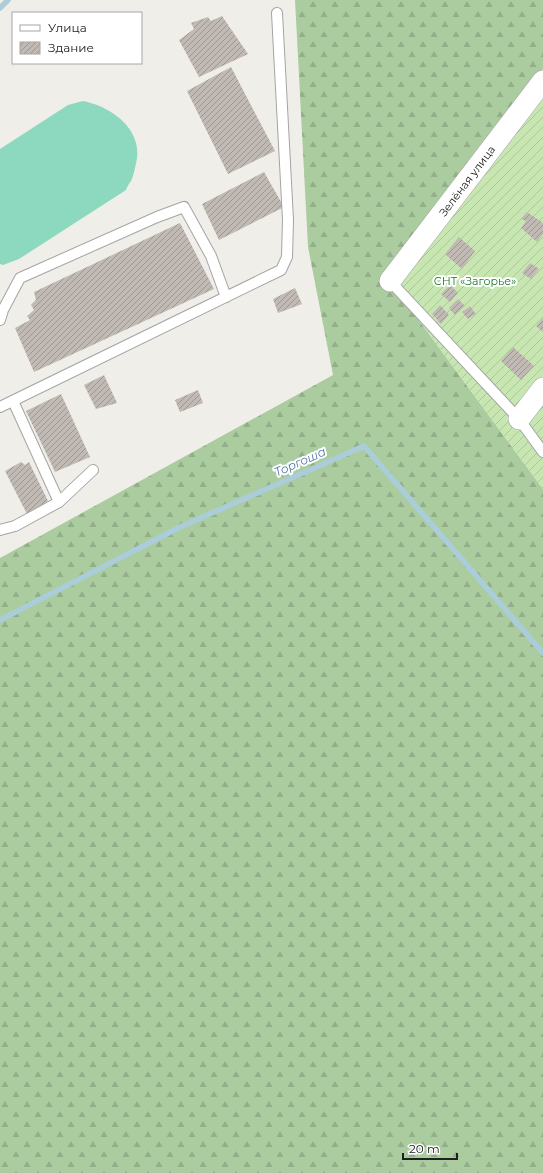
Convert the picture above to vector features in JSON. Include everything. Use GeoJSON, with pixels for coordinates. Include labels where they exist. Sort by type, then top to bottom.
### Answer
{"type":"FeatureCollection","features":[{"type":"Feature","properties":{"kind":"street","name":"Зелёная улица"},"geometry":{"type":"LineString","coordinates":[[390,281],[543,81]]}},
{"type":"Feature","properties":{"kind":"street"},"geometry":{"type":"LineString","coordinates":[[519,419],[543,388]]}},
{"type":"Feature","properties":{"kind":"lane"},"geometry":{"type":"LineString","coordinates":[[0,407],[281,270],[287,257],[288,220],[277,13]]}},
{"type":"Feature","properties":{"kind":"lane"},"geometry":{"type":"LineString","coordinates":[[0,320],[3,310],[20,278],[184,207],[211,256],[226,297]]}},
{"type":"Feature","properties":{"kind":"lane"},"geometry":{"type":"LineString","coordinates":[[390,281],[519,419],[543,452]]}},
{"type":"Feature","properties":{"kind":"lane"},"geometry":{"type":"LineString","coordinates":[[13,401],[59,502]]}},
{"type":"Feature","properties":{"kind":"lane"},"geometry":{"type":"LineString","coordinates":[[0,530],[15,526],[59,502],[92,470]]}},
{"type":"Feature","properties":{"kind":"green space"},"geometry":{"type":"Polygon","coordinates":[[[295,0],[543,0],[543,69],[390,281],[543,489],[543,1173],[0,1173],[0,558],[333,375],[308,247],[295,0]]]}},
{"type":"Feature","properties":{"kind":"green space","name":"СНТ «Загорье»"},"geometry":{"type":"Polygon","coordinates":[[[543,69],[543,489],[390,281],[543,69]]]}},
{"type":"Feature","properties":{"kind":"green space"},"geometry":{"type":"Polygon","coordinates":[[[83,101],[113,113],[129,128],[137,147],[137,158],[132,179],[126,190],[19,259],[3,265],[0,264],[0,149],[68,105],[83,101]]]}},
{"type":"Feature","properties":{"kind":"building"},"geometry":{"type":"Polygon","coordinates":[[[222,16],[248,54],[199,77],[179,40],[194,29],[191,23],[208,17],[211,21],[222,16]]]}},
{"type":"Feature","properties":{"kind":"building"},"geometry":{"type":"Polygon","coordinates":[[[231,67],[275,151],[228,174],[187,91],[231,67]]]}},
{"type":"Feature","properties":{"kind":"building"},"geometry":{"type":"Polygon","coordinates":[[[264,172],[284,207],[219,240],[202,204],[264,172]]]}},
{"type":"Feature","properties":{"kind":"building"},"geometry":{"type":"Polygon","coordinates":[[[527,212],[543,223],[543,234],[537,242],[521,228],[526,221],[521,219],[527,212]]]}},
{"type":"Feature","properties":{"kind":"building"},"geometry":{"type":"Polygon","coordinates":[[[180,223],[214,289],[34,372],[15,328],[30,320],[27,316],[34,310],[31,305],[36,300],[34,292],[180,223]]]}},
{"type":"Feature","properties":{"kind":"building"},"geometry":{"type":"Polygon","coordinates":[[[459,237],[475,251],[462,269],[445,254],[459,237]]]}},
{"type":"Feature","properties":{"kind":"building"},"geometry":{"type":"Polygon","coordinates":[[[530,263],[539,269],[531,279],[522,273],[530,263]]]}},
{"type":"Feature","properties":{"kind":"building"},"geometry":{"type":"Polygon","coordinates":[[[450,285],[458,293],[450,302],[441,294],[450,285]]]}},
{"type":"Feature","properties":{"kind":"building"},"geometry":{"type":"Polygon","coordinates":[[[295,288],[302,304],[278,313],[273,299],[295,288]]]}},
{"type":"Feature","properties":{"kind":"building"},"geometry":{"type":"Polygon","coordinates":[[[458,299],[465,306],[455,315],[449,308],[458,299]]]}},
{"type":"Feature","properties":{"kind":"building"},"geometry":{"type":"Polygon","coordinates":[[[440,305],[449,315],[441,324],[432,314],[440,305]]]}},
{"type":"Feature","properties":{"kind":"building"},"geometry":{"type":"Polygon","coordinates":[[[470,306],[476,314],[468,319],[462,312],[470,306]]]}},
{"type":"Feature","properties":{"kind":"building"},"geometry":{"type":"Polygon","coordinates":[[[543,318],[543,332],[536,326],[543,318]]]}},
{"type":"Feature","properties":{"kind":"building"},"geometry":{"type":"Polygon","coordinates":[[[513,347],[534,366],[521,380],[501,361],[513,347]]]}},
{"type":"Feature","properties":{"kind":"building"},"geometry":{"type":"Polygon","coordinates":[[[104,375],[117,403],[96,409],[84,385],[104,375]]]}},
{"type":"Feature","properties":{"kind":"building"},"geometry":{"type":"Polygon","coordinates":[[[198,390],[203,403],[180,412],[175,400],[198,390]]]}},
{"type":"Feature","properties":{"kind":"building"},"geometry":{"type":"Polygon","coordinates":[[[61,394],[90,457],[55,472],[26,411],[61,394]]]}},
{"type":"Feature","properties":{"kind":"building"},"geometry":{"type":"Polygon","coordinates":[[[21,462],[25,465],[29,462],[48,501],[27,514],[5,471],[21,462]]]}},
{"type":"Feature","properties":{"kind":"waterway"},"geometry":{"type":"LineString","coordinates":[[0,8],[8,0]]}},
{"type":"Feature","properties":{"kind":"waterway","name":"Торгоша"},"geometry":{"type":"LineString","coordinates":[[0,620],[180,527],[364,446],[543,653]]}}]}
